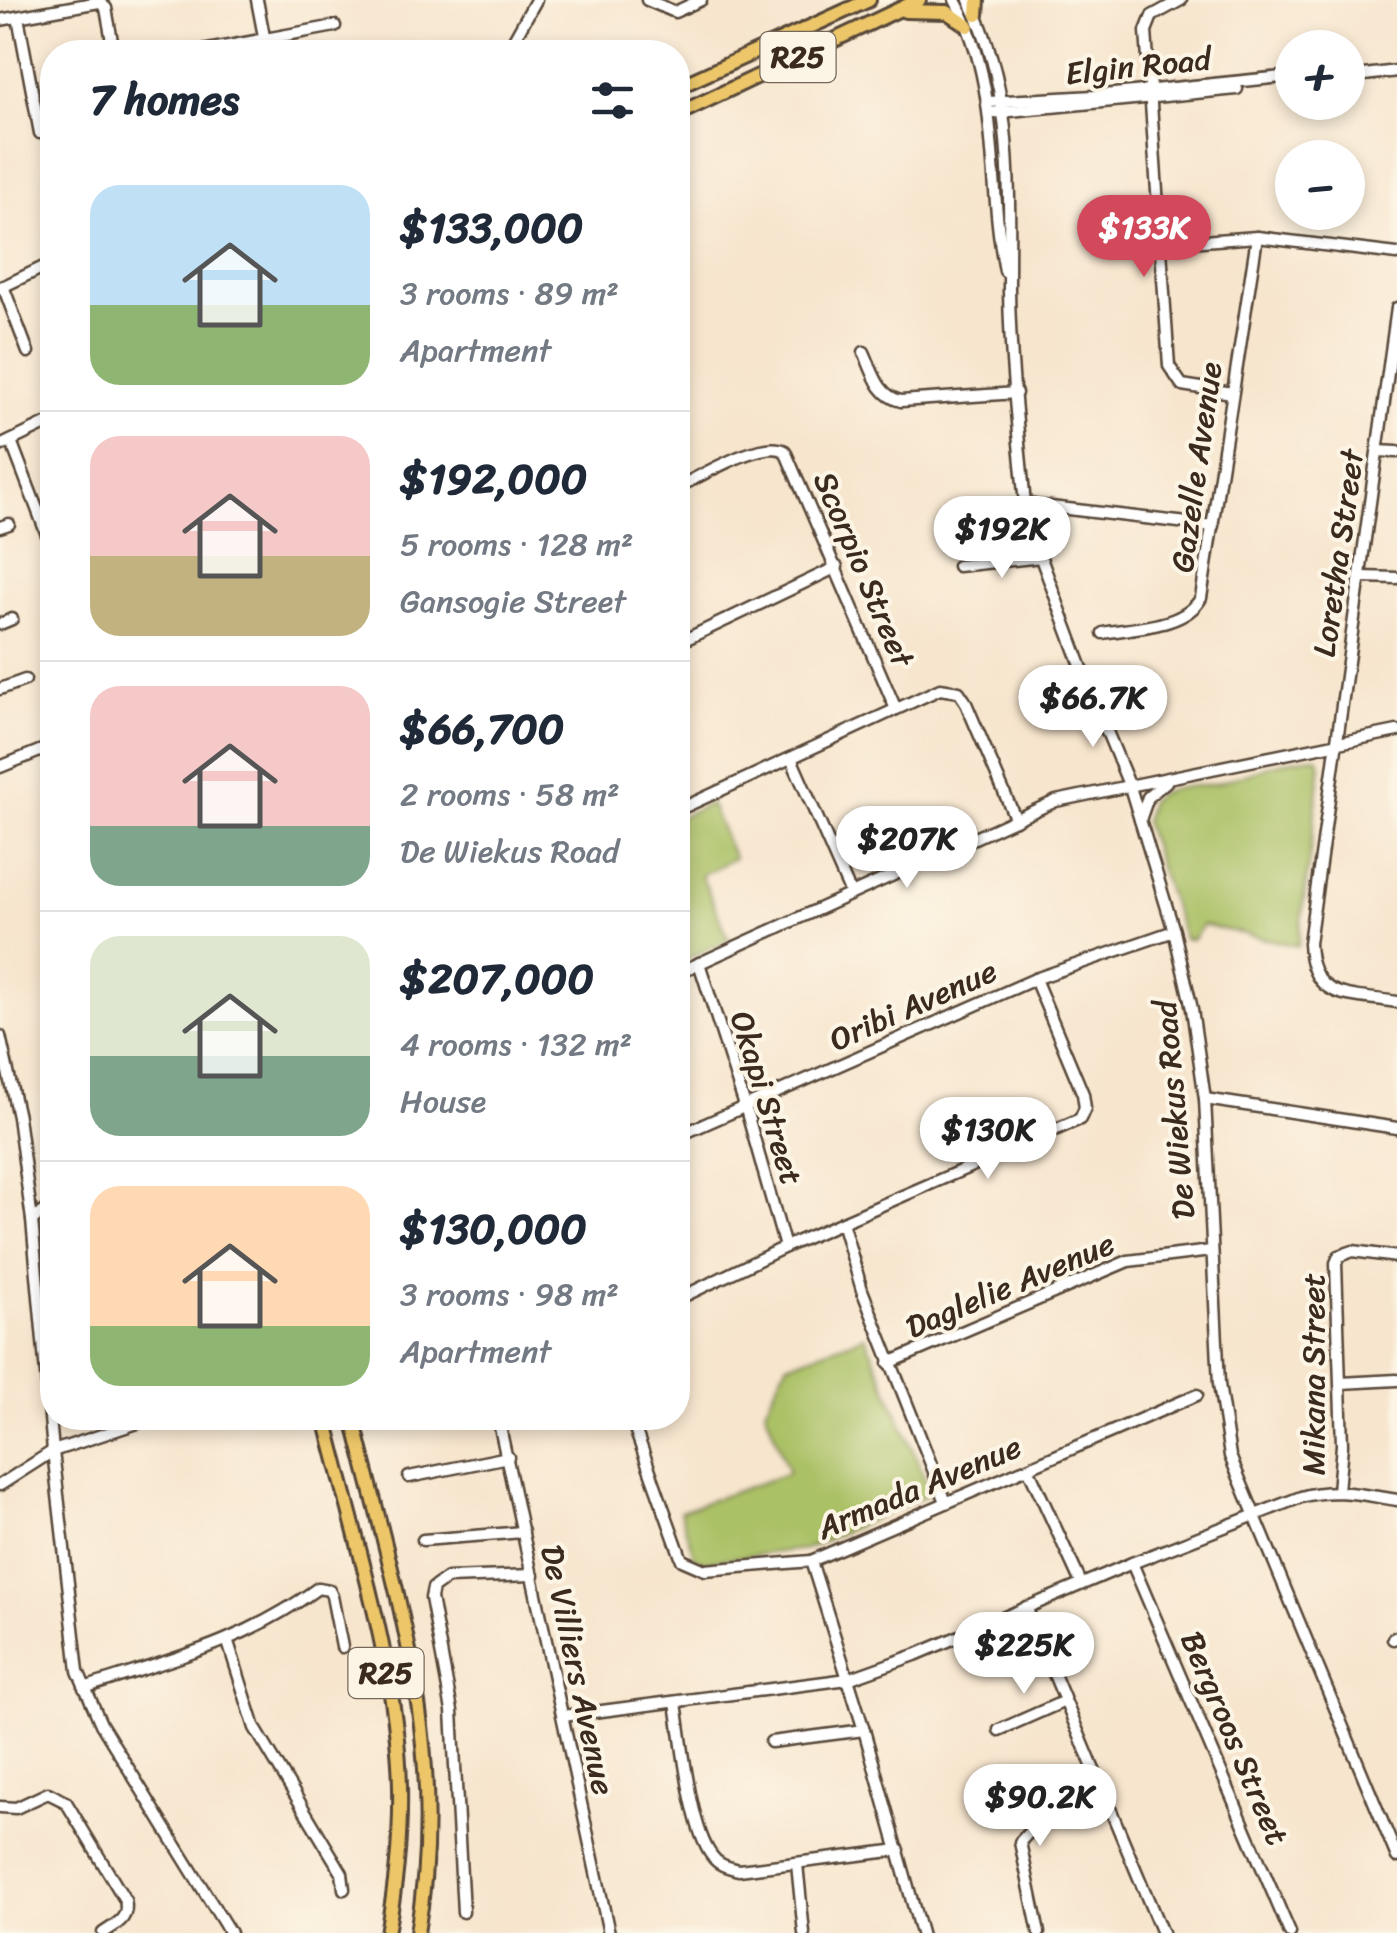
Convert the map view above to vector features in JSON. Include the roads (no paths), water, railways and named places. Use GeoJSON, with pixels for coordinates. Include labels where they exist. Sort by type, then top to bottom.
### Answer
{"type":"FeatureCollection","features":[{"type":"Feature","properties":{"kind":"main road"},"geometry":{"type":"LineString","coordinates":[[779,40],[855,0]]}},
{"type":"Feature","properties":{"kind":"main road","name":"R25"},"geometry":{"type":"LineString","coordinates":[[690,81],[869,0]]}},
{"type":"Feature","properties":{"kind":"main road","name":"R25"},"geometry":{"type":"LineString","coordinates":[[690,108],[919,0]]}},
{"type":"Feature","properties":{"kind":"main road"},"geometry":{"type":"LineString","coordinates":[[892,13],[934,10],[973,20],[978,0]]}},
{"type":"Feature","properties":{"kind":"main road","name":"R25"},"geometry":{"type":"LineString","coordinates":[[328,1430],[382,1654],[394,1724],[400,1784],[399,1842],[387,1933]]}},
{"type":"Feature","properties":{"kind":"main road","name":"R25"},"geometry":{"type":"LineString","coordinates":[[356,1430],[414,1668],[423,1722],[427,1844],[417,1933]]}},
{"type":"Feature","properties":{"kind":"street"},"geometry":{"type":"LineString","coordinates":[[257,0],[264,39]]}},
{"type":"Feature","properties":{"kind":"street"},"geometry":{"type":"LineString","coordinates":[[513,40],[536,0]]}},
{"type":"Feature","properties":{"kind":"street"},"geometry":{"type":"LineString","coordinates":[[647,0],[675,12],[701,0]]}},
{"type":"Feature","properties":{"kind":"street","name":"De Wiekus Road"},"geometry":{"type":"LineString","coordinates":[[954,0],[973,20],[994,58],[1004,107],[1009,292],[1025,504],[1041,557],[1130,787],[1174,931],[1192,1008],[1205,1099],[1223,1424],[1230,1456],[1397,1857]]}},
{"type":"Feature","properties":{"kind":"street","name":"De Wiekus Road"},"geometry":{"type":"LineString","coordinates":[[969,0],[989,107],[998,230],[1009,292]]}},
{"type":"Feature","properties":{"kind":"street"},"geometry":{"type":"LineString","coordinates":[[1181,0],[1148,22],[1169,366],[1172,375],[1190,387],[1232,393]]}},
{"type":"Feature","properties":{"kind":"street"},"geometry":{"type":"LineString","coordinates":[[0,20],[100,2],[106,8],[112,40]]}},
{"type":"Feature","properties":{"kind":"street"},"geometry":{"type":"LineString","coordinates":[[18,17],[40,133]]}},
{"type":"Feature","properties":{"kind":"street"},"geometry":{"type":"LineString","coordinates":[[259,40],[335,26]]}},
{"type":"Feature","properties":{"kind":"street"},"geometry":{"type":"LineString","coordinates":[[1365,71],[1397,68]]}},
{"type":"Feature","properties":{"kind":"street","name":"Elgin Road"},"geometry":{"type":"LineString","coordinates":[[989,107],[1275,81]]}},
{"type":"Feature","properties":{"kind":"street"},"geometry":{"type":"LineString","coordinates":[[1162,244],[1257,236],[1397,254]]}},
{"type":"Feature","properties":{"kind":"street","name":"Gazelle Avenue"},"geometry":{"type":"LineString","coordinates":[[1103,633],[1189,614],[1202,598],[1257,236]]}},
{"type":"Feature","properties":{"kind":"street"},"geometry":{"type":"LineString","coordinates":[[28,352],[1,287],[40,269]]}},
{"type":"Feature","properties":{"kind":"street","name":"Loretha Street"},"geometry":{"type":"LineString","coordinates":[[1397,308],[1309,943],[1310,964],[1322,986],[1332,992],[1397,1002]]}},
{"type":"Feature","properties":{"kind":"street"},"geometry":{"type":"LineString","coordinates":[[864,352],[876,381],[891,398],[901,401],[1016,393]]}},
{"type":"Feature","properties":{"kind":"street"},"geometry":{"type":"LineString","coordinates":[[40,427],[5,443],[40,521]]}},
{"type":"Feature","properties":{"kind":"street","name":"Scorpio Street"},"geometry":{"type":"LineString","coordinates":[[690,481],[761,448],[778,446],[785,450],[895,707],[690,804]]}},
{"type":"Feature","properties":{"kind":"street"},"geometry":{"type":"LineString","coordinates":[[1378,451],[1397,452]]}},
{"type":"Feature","properties":{"kind":"street"},"geometry":{"type":"LineString","coordinates":[[1025,504],[1213,526]]}},
{"type":"Feature","properties":{"kind":"street"},"geometry":{"type":"LineString","coordinates":[[958,566],[1041,557]]}},
{"type":"Feature","properties":{"kind":"street"},"geometry":{"type":"LineString","coordinates":[[690,636],[837,567]]}},
{"type":"Feature","properties":{"kind":"street"},"geometry":{"type":"LineString","coordinates":[[1362,576],[1397,578]]}},
{"type":"Feature","properties":{"kind":"street"},"geometry":{"type":"LineString","coordinates":[[0,624],[12,619]]}},
{"type":"Feature","properties":{"kind":"street"},"geometry":{"type":"LineString","coordinates":[[0,689],[25,680]]}},
{"type":"Feature","properties":{"kind":"street"},"geometry":{"type":"LineString","coordinates":[[895,707],[940,688],[959,692],[1016,820]]}},
{"type":"Feature","properties":{"kind":"street"},"geometry":{"type":"LineString","coordinates":[[690,967],[1071,796],[1397,731]]}},
{"type":"Feature","properties":{"kind":"street"},"geometry":{"type":"LineString","coordinates":[[0,767],[40,751]]}},
{"type":"Feature","properties":{"kind":"street"},"geometry":{"type":"LineString","coordinates":[[791,758],[851,894]]}},
{"type":"Feature","properties":{"kind":"street"},"geometry":{"type":"LineString","coordinates":[[1139,823],[1148,797],[1176,777]]}},
{"type":"Feature","properties":{"kind":"street","name":"Oribi Avenue"},"geometry":{"type":"LineString","coordinates":[[690,1131],[1034,979],[1174,931]]}},
{"type":"Feature","properties":{"kind":"street","name":"Okapi Street"},"geometry":{"type":"LineString","coordinates":[[699,963],[785,1247]]}},
{"type":"Feature","properties":{"kind":"street"},"geometry":{"type":"LineString","coordinates":[[690,1293],[785,1247],[1080,1119],[1085,1108],[1083,1094],[1034,979]]}},
{"type":"Feature","properties":{"kind":"street"},"geometry":{"type":"LineString","coordinates":[[0,1036],[18,1117],[40,1271]]}},
{"type":"Feature","properties":{"kind":"street"},"geometry":{"type":"LineString","coordinates":[[1205,1099],[1397,1128]]}},
{"type":"Feature","properties":{"kind":"street"},"geometry":{"type":"LineString","coordinates":[[32,1220],[40,1214]]}},
{"type":"Feature","properties":{"kind":"street"},"geometry":{"type":"LineString","coordinates":[[842,1222],[862,1290],[946,1502]]}},
{"type":"Feature","properties":{"kind":"street","name":"Daglelie Avenue"},"geometry":{"type":"LineString","coordinates":[[890,1363],[1128,1262],[1211,1250]]}},
{"type":"Feature","properties":{"kind":"street","name":"Mikana Street"},"geometry":{"type":"LineString","coordinates":[[1338,1490],[1342,1383],[1336,1262],[1344,1253],[1353,1251],[1397,1256]]}},
{"type":"Feature","properties":{"kind":"street"},"geometry":{"type":"LineString","coordinates":[[1342,1383],[1397,1380]]}},
{"type":"Feature","properties":{"kind":"street","name":"Armada Avenue"},"geometry":{"type":"LineString","coordinates":[[635,1430],[682,1560],[705,1570],[812,1560],[840,1551],[1198,1395]]}},
{"type":"Feature","properties":{"kind":"street"},"geometry":{"type":"LineString","coordinates":[[52,1430],[78,1671],[84,1688],[101,1724],[230,1933]]}},
{"type":"Feature","properties":{"kind":"street"},"geometry":{"type":"LineString","coordinates":[[0,1485],[53,1451],[117,1430]]}},
{"type":"Feature","properties":{"kind":"street","name":"De Villiers Avenue"},"geometry":{"type":"LineString","coordinates":[[501,1430],[608,1933]]}},
{"type":"Feature","properties":{"kind":"street"},"geometry":{"type":"LineString","coordinates":[[408,1476],[508,1457]]}},
{"type":"Feature","properties":{"kind":"street"},"geometry":{"type":"LineString","coordinates":[[1028,1468],[1080,1583]]}},
{"type":"Feature","properties":{"kind":"street"},"geometry":{"type":"LineString","coordinates":[[563,1716],[848,1680],[1132,1562],[1302,1497],[1338,1490],[1397,1500]]}},
{"type":"Feature","properties":{"kind":"street"},"geometry":{"type":"LineString","coordinates":[[423,1540],[523,1532]]}},
{"type":"Feature","properties":{"kind":"street"},"geometry":{"type":"LineString","coordinates":[[812,1560],[921,1933]]}},
{"type":"Feature","properties":{"kind":"street","name":"Bergroos Street"},"geometry":{"type":"LineString","coordinates":[[1132,1562],[1290,1933]]}},
{"type":"Feature","properties":{"kind":"street"},"geometry":{"type":"LineString","coordinates":[[463,1912],[455,1738],[432,1598],[434,1588],[447,1578],[533,1574]]}},
{"type":"Feature","properties":{"kind":"street"},"geometry":{"type":"LineString","coordinates":[[84,1688],[228,1642],[324,1588],[332,1596],[342,1647]]}},
{"type":"Feature","properties":{"kind":"street"},"geometry":{"type":"LineString","coordinates":[[1026,1607],[1162,1933]]}},
{"type":"Feature","properties":{"kind":"street"},"geometry":{"type":"LineString","coordinates":[[228,1642],[256,1728],[342,1874],[344,1889]]}},
{"type":"Feature","properties":{"kind":"street"},"geometry":{"type":"LineString","coordinates":[[999,1730],[1066,1701]]}},
{"type":"Feature","properties":{"kind":"street"},"geometry":{"type":"LineString","coordinates":[[676,1703],[691,1794],[706,1845],[722,1866],[740,1870],[899,1850]]}},
{"type":"Feature","properties":{"kind":"street"},"geometry":{"type":"LineString","coordinates":[[772,1742],[864,1730]]}},
{"type":"Feature","properties":{"kind":"street"},"geometry":{"type":"LineString","coordinates":[[0,1807],[16,1808],[48,1792],[66,1802],[126,1900],[123,1920],[103,1933]]}},
{"type":"Feature","properties":{"kind":"street"},"geometry":{"type":"LineString","coordinates":[[1039,1933],[1020,1842],[1030,1830],[1103,1796]]}},
{"type":"Feature","properties":{"kind":"street"},"geometry":{"type":"LineString","coordinates":[[797,1864],[804,1933]]}}]}
